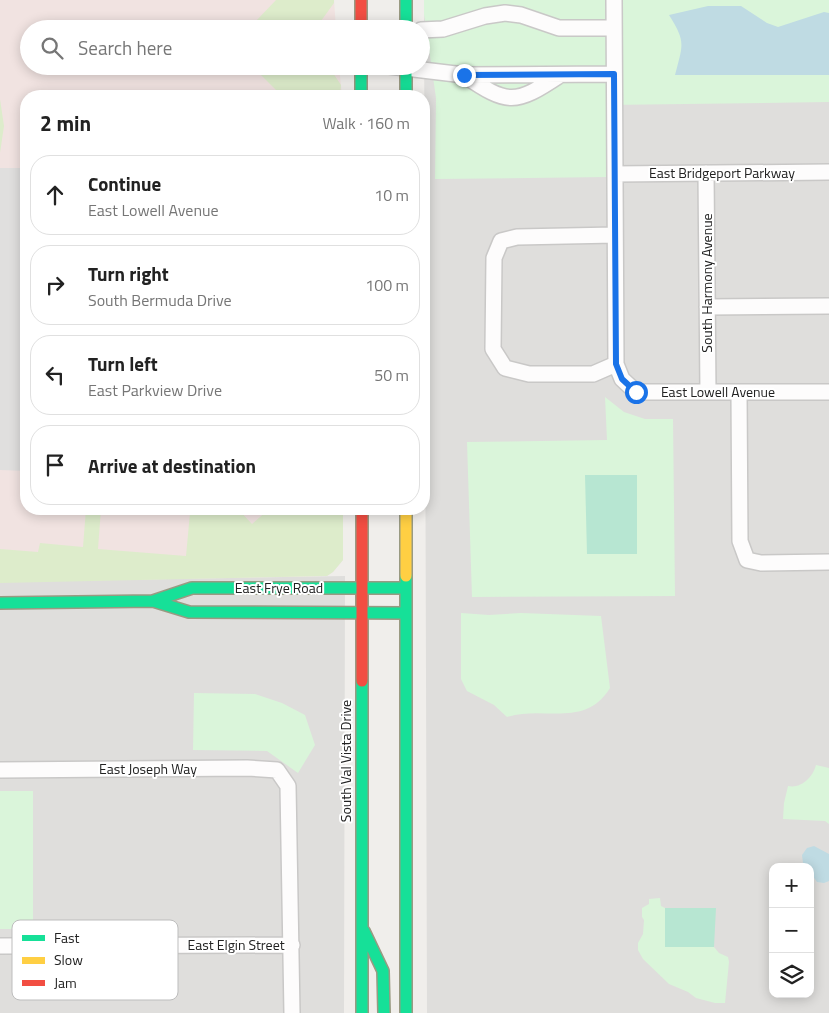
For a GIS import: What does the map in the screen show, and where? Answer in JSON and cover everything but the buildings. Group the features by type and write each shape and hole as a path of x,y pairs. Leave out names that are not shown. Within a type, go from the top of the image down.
{"main road":[{"path":"361,0 361,20"},
{"path":"406,0 406,20"},
{"path":"361,75 361,90"},
{"path":"406,75 406,90"},
{"name":"South Val Vista Drive","path":"362,515 362,1013"},
{"path":"406,515 406,1013"},
{"name":"East Frye Road","path":"153,602 192,588 406,588"},
{"name":"East Frye Road","path":"0,603 153,602 189,612 406,613"},
{"path":"361,924 383,971 384,1013"}],"street":[{"path":"614,0 616,364 594,374 529,374 505,368 493,349 494,258 501,241 517,237 615,235"},
{"path":"430,30 443,29 485,16 505,13 521,15 559,28 614,28"},
{"path":"430,70 464,75 614,74"},
{"path":"464,75 489,92 505,98 523,97 560,75"},
{"name":"East Bridgeport Parkway","path":"615,174 829,172"},
{"name":"South Harmony Avenue","path":"706,173 708,392"},
{"path":"707,307 829,306"},
{"name":"East Lowell Avenue","path":"616,364 622,379 636,392 829,392"},
{"path":"738,392 740,541 747,560 761,563 829,562"},
{"name":"East Joseph Way","path":"0,770 247,768 277,770 288,786 292,945"},
{"name":"East Elgin Street","path":"178,945 292,945"},
{"path":"292,945 292,1013"}],"shaded area":[{"path":"0,0 334,0 335,20 20,20 20,75 340,75 341,90 20,90 20,515 343,515 343,560 327,576 0,582"},
{"path":"424,0 829,0 829,1013 427,1013 426,515 430,515 430,90 424,90 424,75 430,75 430,20 424,20"},
{"path":"0,168 20,168 20,471 0,470"},
{"path":"345,576 344,1013 0,1013 0,582"}],"green space":[{"path":"276,0 334,0 334,3 322,20 257,20"},
{"path":"424,0 829,0 829,102 607,105 607,177 435,179 436,98 430,56 430,20 425,20"},
{"path":"261,75 334,75 341,85 341,90 276,90"},
{"path":"0,99 4,126 0,153"},
{"path":"605,397 624,412 645,419 673,419 675,596 472,597 467,442 607,440"},
{"path":"585,475 637,475 637,554 587,554"},
{"path":"86,515 101,515 98,549 186,556 190,515 244,515 252,524 262,515 343,515 343,560 327,576 0,583 0,549 38,552 40,543 83,547"},
{"path":"461,613 601,616 610,688 600,701 576,712 521,714 507,717 494,705 467,691 461,679"},
{"path":"194,693 255,694 282,703 305,715 315,745 298,773 267,751 193,750"},
{"path":"816,765 829,768 829,824 825,821 783,819 788,786 797,786 806,781"},
{"path":"0,791 33,791 33,920 12,920 12,929 0,929"},
{"path":"660,898 661,906 665,908 665,947 714,947 719,953 728,957 725,1003 715,1003 696,998 688,992 669,984 643,959 638,950 638,943 643,934 644,920 642,908 649,904 649,899"},
{"path":"665,908 716,908 714,947 665,947"}],"water":[{"path":"708,6 741,6 767,23 778,27 824,12 829,13 829,75 675,75 681,44 678,31 669,15"},
{"path":"814,846 829,854 829,881 824,883 817,882 814,878 814,863 803,863 802,855 807,848"}],"traffic: fast":[{"path":"406,0 406,20"},
{"path":"361,75 361,90"},
{"path":"406,75 406,90"},
{"path":"406,576 406,1013"},
{"path":"153,601 192,588 406,588"},
{"path":"0,603 153,601 189,612 406,613"},
{"path":"362,681 362,1013"},
{"path":"364,931 383,971 384,1013"}],"traffic: slow":[{"path":"406,515 406,576"}],"traffic: jam":[{"path":"361,0 361,20"},
{"path":"362,515 362,681"}],"route":[{"path":"464,75 614,74 616,364 622,379 636,392"}]}
